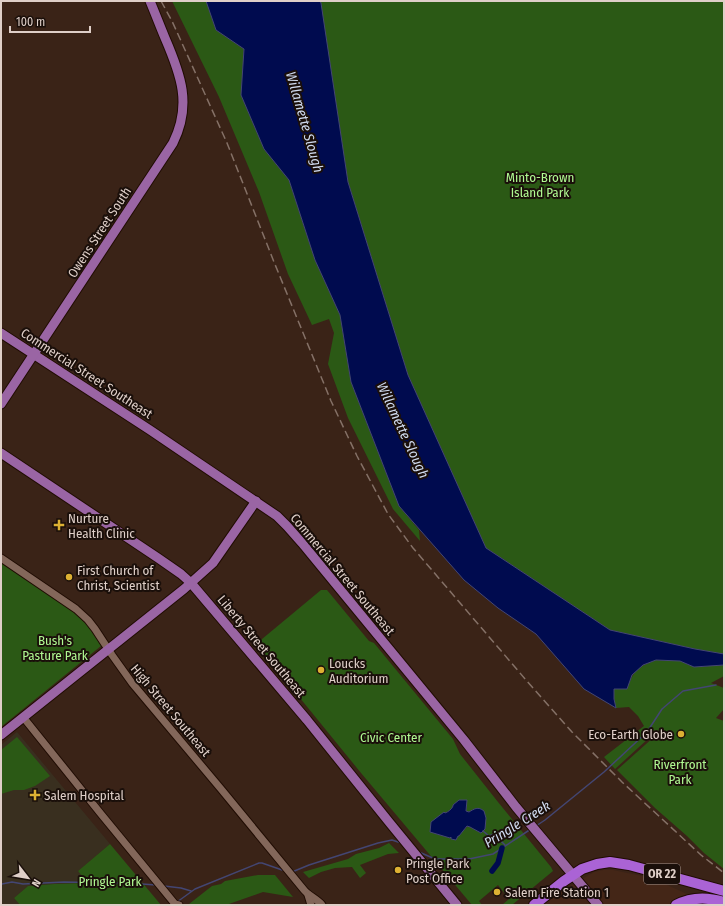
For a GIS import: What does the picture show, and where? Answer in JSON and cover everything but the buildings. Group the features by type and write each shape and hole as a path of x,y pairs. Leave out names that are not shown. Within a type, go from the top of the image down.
{"highway":[{"name":"OR 22","path":"534,905 582,868 610,862 629,865 724,891"},
{"name":"OR 22","path":"676,905 684,901 697,898 724,902"}],"main road":[{"name":"Owens Street South","path":"1,404 178,134 183,103 181,82 174,60 150,1"},
{"name":"Commercial Street Southeast","path":"1,333 277,516 293,532 460,735 516,807 598,905"},
{"name":"Liberty Street Southeast","path":"1,453 182,574 307,720 457,905"},
{"path":"1,735 191,583 213,563 256,501"},
{"path":"564,864 582,868"}],"street":[{"name":"High Street Southeast","path":"1,558 76,609 92,625 132,682 301,887 308,895 316,899 322,905"},
{"path":"23,717 176,905"},
{"name":"High Street Southeast","path":"308,895 311,905"}],"shaded area":[{"name":"Salem Hospital","path":"17,732 110,844 78,871 86,883 28,886 14,898 20,905 1,905 1,745"},
{"path":"613,870 652,878 711,905 543,905 555,895 594,872"}],"green space":[{"path":"172,1 206,1 216,30 244,49 241,95 264,149 289,180 315,260 340,315 351,382 399,506 419,530 420,541 393,509 348,418 328,364 334,333 329,319 312,325 288,274 259,192 219,97"},
{"name":"Minto-Brown Island Park","path":"320,1 724,1 724,654 610,630 486,548 408,375 348,182"},
{"name":"Bush's Pasture Park","path":"1,561 74,612 89,627 101,646 1,727"},
{"name":"Civic Center","path":"321,590 327,590 369,641 374,643 453,739 460,754 553,871 512,905 502,905 509,899 498,885 479,901 482,905 472,905 361,773 256,644","holes":["467,801 466,811 469,812 474,809 480,809 485,821 481,833 468,826 458,836 450,838 430,832 430,830 445,813 454,806"]},
{"name":"Riverfront Park","path":"656,660 680,661 694,667 724,665 724,676 711,683 724,688 724,709 716,718 724,721 724,869 704,853 655,808 617,770 655,736 651,731 649,734 650,737 615,769 604,757 644,726 638,716 629,707 616,708 614,689 627,689 634,673 640,667"},
{"path":"17,737 50,776 35,786 24,790 14,790 1,794 1,750"},
{"path":"389,843 399,853 388,854 360,865 366,873 360,878 352,867 335,868 321,872 309,878 303,872 348,859 356,854 379,848"},
{"name":"Pringle Park","path":"110,844 161,905 20,905 14,898 28,886 85,883 85,880 78,871"},
{"path":"258,875 275,875 293,897 263,892 226,905 189,904 212,886 221,884 225,881"}],"water":[{"name":"Willamette Slough","path":"206,1 320,1 348,182 408,375 486,548 610,630 724,654 724,665 694,667 680,661 656,660 643,665 632,675 627,689 614,689 616,708 584,689 536,634 498,608 464,580 399,506 351,382 340,315 315,260 289,180 264,149 241,95 244,49 216,30"},
{"path":"459,800 467,800 466,811 469,812 478,808 484,811 486,818 485,829 481,833 467,826 456,840 451,839 451,837 450,838 430,832 431,822 444,812 445,813 450,810"}],"waterway":[{"name":"Pringle Creek","path":"536,826 604,772 647,732 662,709 683,691 716,685"},
{"name":"Pringle Creek","path":"419,852 435,859 469,859 493,854 531,829"},
{"path":"483,831 489,836 494,834 505,845"},
{"name":"Pringle Creek","path":"292,872 309,865 378,843 392,840 401,843"},
{"path":"492,871 498,863 502,848"},
{"name":"Pringle Creek","path":"177,902 195,889 259,863 285,871"},
{"name":"Pringle Creek","path":"2,884 12,882 23,884 64,882 156,885"},
{"name":"Pringle Creek","path":"164,886 191,891"}],"railway":[{"path":"161,1 172,21 227,143 331,401 357,456 388,514 413,548 572,732 622,782 701,855 724,873"}],"place":[{"name":"Nurture Health Clinic","path":"59,525"},
{"name":"First Church of Christ, Scientist","path":"69,577"},
{"name":"Loucks Auditorium","path":"321,670"},
{"name":"Eco-Earth Globe","path":"681,734"},
{"name":"Salem Hospital","path":"35,795"},
{"name":"Pringle Park Post Office","path":"398,870"},
{"name":"Salem Fire Station 1","path":"497,892"}]}
